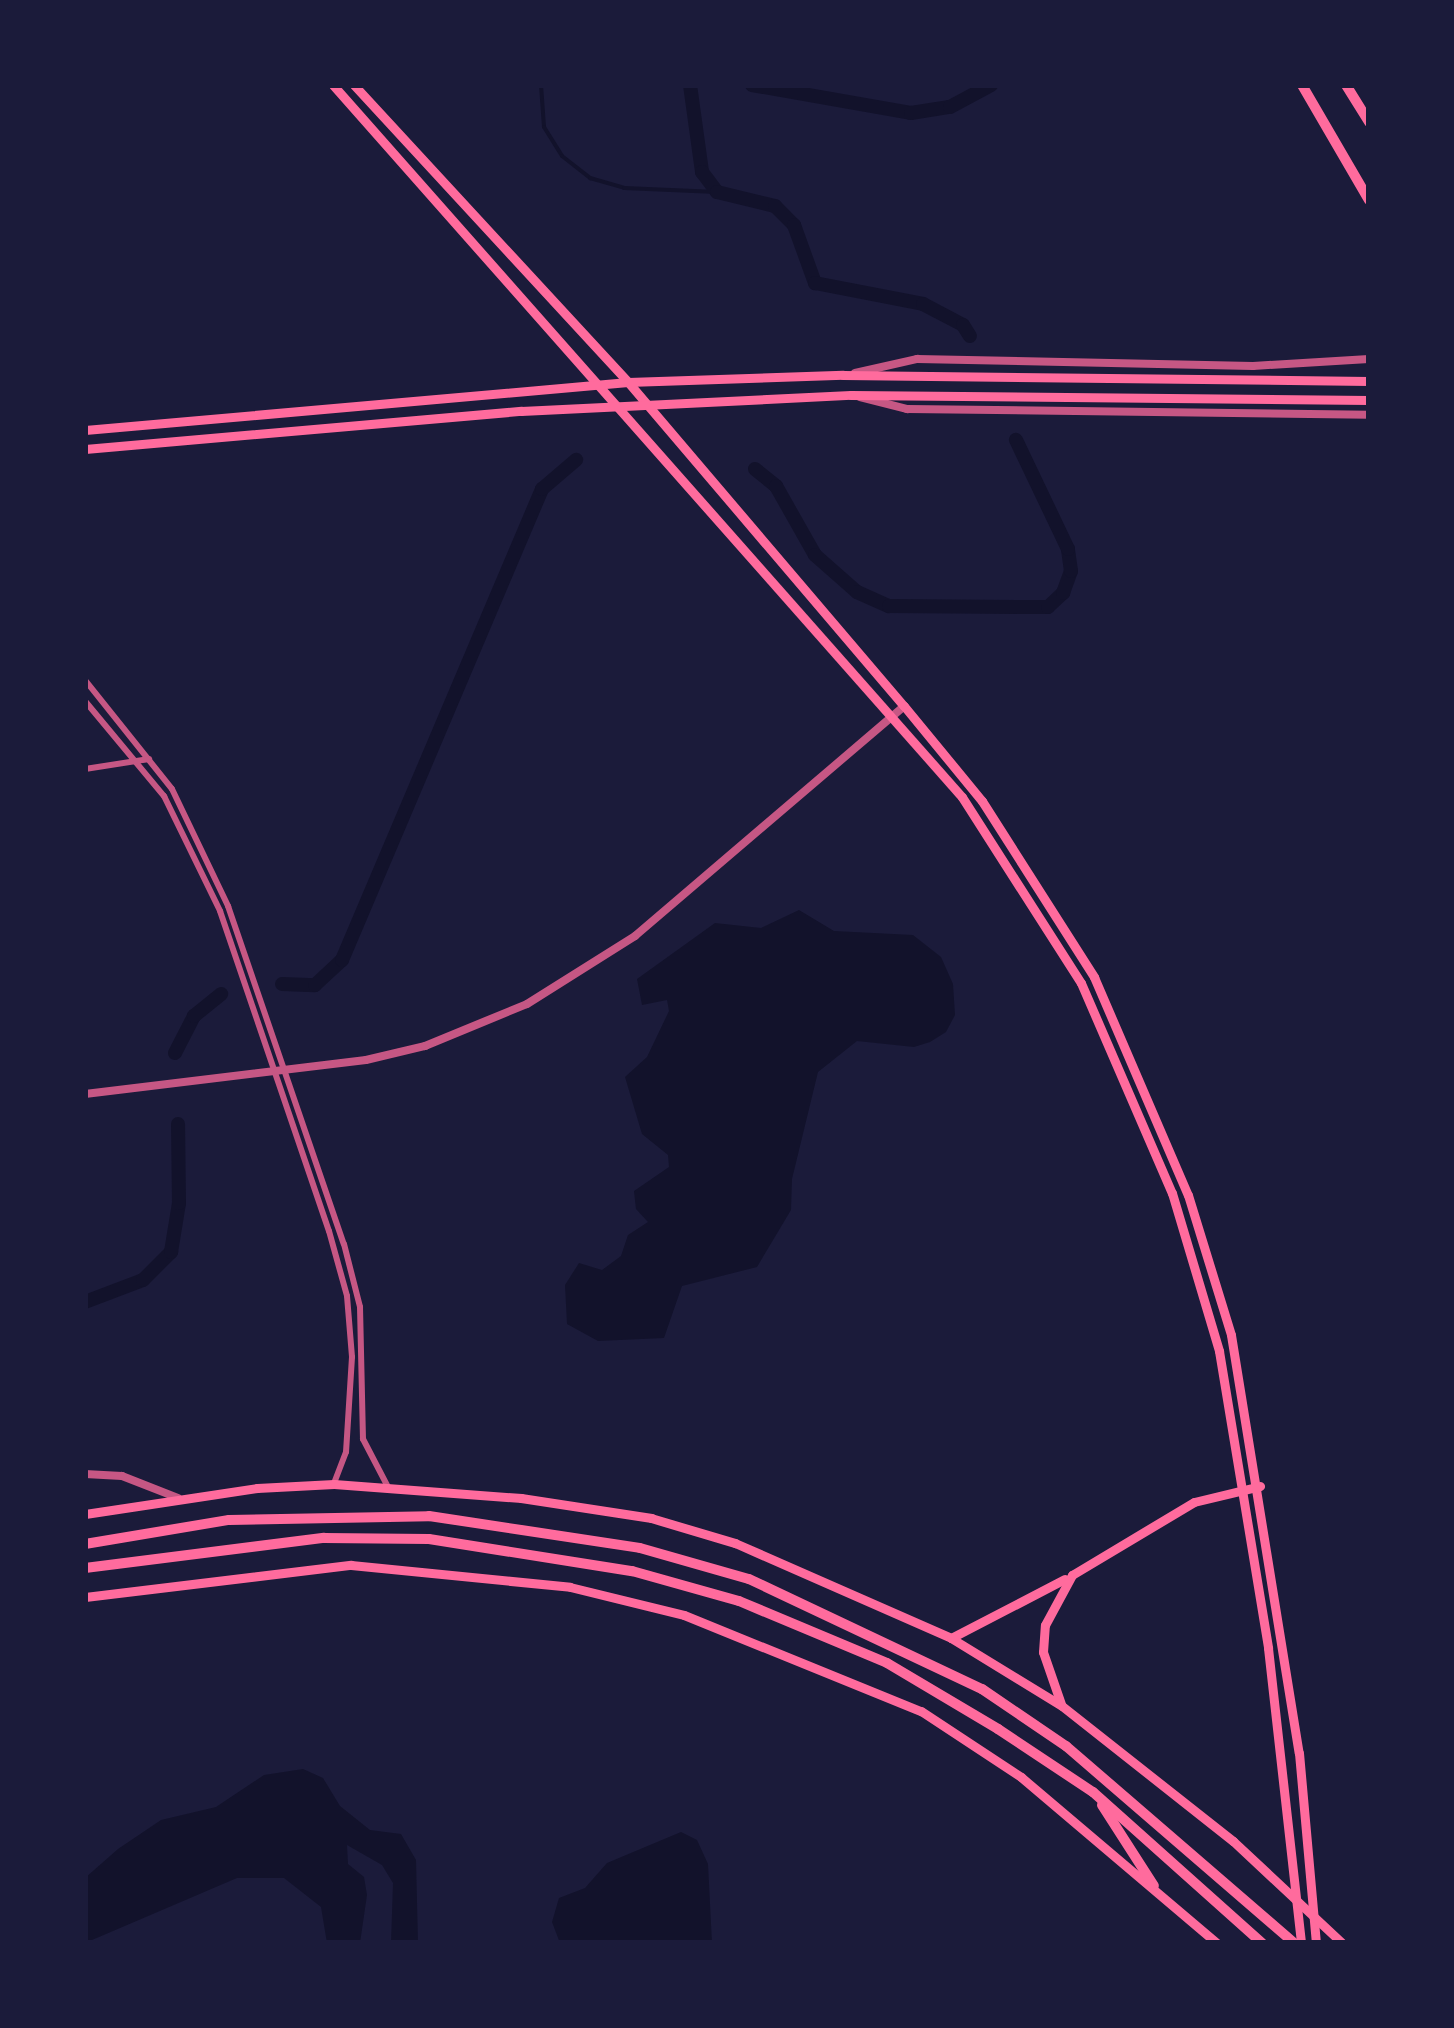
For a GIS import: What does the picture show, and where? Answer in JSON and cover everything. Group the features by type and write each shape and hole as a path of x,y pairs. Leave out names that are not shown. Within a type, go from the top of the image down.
{"highway":[{"path":"1302,85 1369,200"},
{"path":"1346,85 1369,122"},
{"path":"85,1544 230,1520 429,1516 640,1548 749,1579 890,1641 1010,1708 1081,1758 1298,1943"},
{"path":"85,1568 324,1538 429,1539 632,1571 740,1600 888,1662 1093,1792 1262,1943"},
{"path":"1093,1792 1154,1886"}],"main road":[{"path":"334,85 604,384 962,796 1081,983 1172,1194 1218,1352 1282,1755 1298,1943"},
{"path":"354,85 628,382 904,706 982,801 1094,977 1188,1195 1231,1335 1260,1486 1299,1754 1316,1943"},
{"path":"85,430 628,382 844,376 1256,383 1369,381"},
{"path":"85,449 620,405 851,395 1257,402 1369,400"},
{"path":"85,1514 178,1498 334,1484 388,1486 651,1518 816,1574 951,1638 1062,1706 1233,1841 1342,1943"},
{"path":"951,1638 1072,1575 1194,1502 1260,1486"},
{"path":"85,1597 351,1565 570,1587 684,1615 921,1711 1021,1777 1217,1943"},
{"path":"1062,1706 1043,1652 1045,1625 1051,1603 1072,1575"}],"street":[{"path":"844,376 916,359 1253,366 1369,360"},
{"path":"851,395 906,409 1369,416"},
{"path":"85,680 172,789 228,906 280,1073 347,1296 348,1425 334,1484"},
{"path":"85,702 164,796 220,911 360,1307 363,1439 388,1486"},
{"path":"85,1094 280,1073 425,1046 572,980 636,936 890,713 904,706"},
{"path":"85,769 150,759"},
{"path":"85,1474 122,1476 178,1498"}],"shaded area":[{"path":"799,910 834,931 913,935 941,957 953,984 955,1015 946,1032 930,1042 914,1047 857,1041 818,1072 792,1179 791,1210 757,1267 682,1286 664,1338 598,1341 567,1324 565,1285 579,1263 602,1270 621,1256 628,1235 648,1222 636,1209 634,1191 669,1167 668,1155 642,1134 625,1077 647,1057 669,1011 667,1000 642,1005 637,979 715,923 761,928"},
{"path":"303,1769 323,1778 340,1806 370,1830 401,1834 416,1860 418,1943 391,1943 393,1883 382,1865 347,1845 348,1864 364,1877 367,1895 360,1943 327,1943 321,1907 284,1878 237,1878 85,1943 85,1878 118,1849 161,1820 216,1807 264,1775"},
{"path":"681,1832 697,1840 708,1864 712,1943 560,1943 552,1922 559,1898 585,1888 607,1863"}],"waterway":[{"path":"541,85 544,127 562,156 590,178 624,188 717,192"},
{"path":"690,85 702,172 717,192 775,206 794,225 815,283 923,304 963,325 970,336"},
{"path":"752,85 911,113 950,107 991,85"},
{"path":"755,469 776,486 815,555 857,592 889,606 1048,607 1063,593 1071,571 1068,549 1016,440"},
{"path":"282,984 315,985 342,960 542,489 576,460"},
{"path":"175,1053 194,1016 221,994"},
{"path":"85,1302 143,1280 171,1252 179,1203 178,1124"}]}
